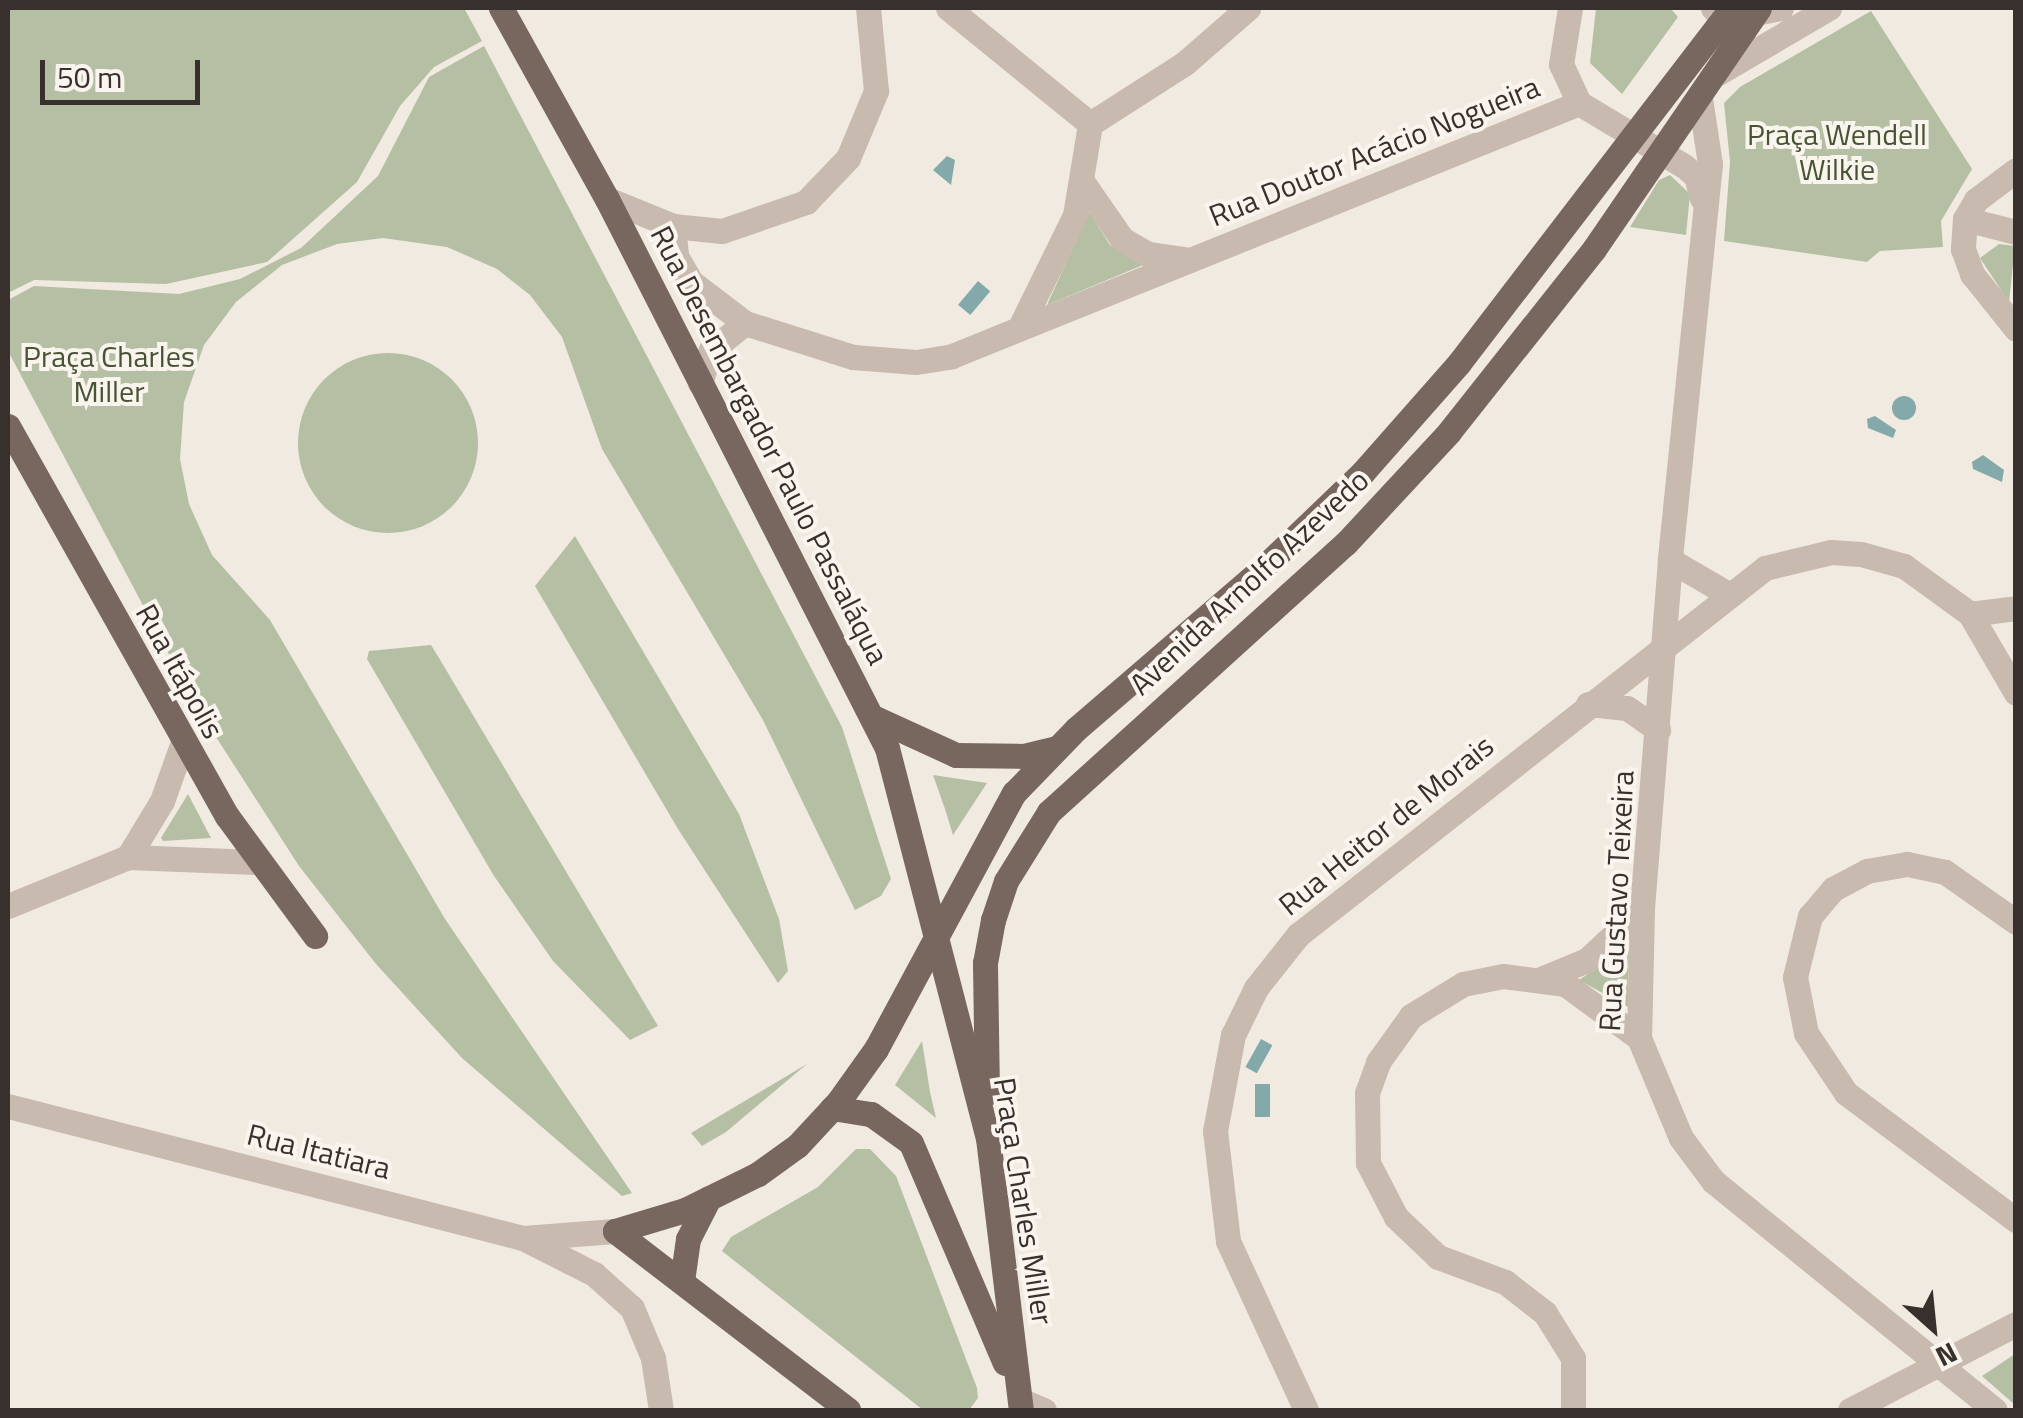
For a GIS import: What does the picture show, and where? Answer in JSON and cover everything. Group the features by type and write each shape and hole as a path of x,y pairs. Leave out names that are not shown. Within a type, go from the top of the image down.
{"main road":[{"name":"Rua Desembargador Paulo Passaláqua","path":"501,8 607,199 873,717 910,824 938,931"},
{"name":"Avenida Arnolfo Azevedo","path":"988,1138 986,963 1006,882 1040,825 1092,768 1346,544 1449,432 1718,73 1736,11"},
{"name":"Avenida Arnolfo Azevedo","path":"938,931 1014,793 1057,748 1363,472 1459,363 1633,133 1736,11"},
{"name":"Rua Itápolis","path":"8,426 183,742 260,862 315,936"},
{"path":"873,717 956,755 1024,756 1057,748"},
{"path":"616,1230 709,1198 771,1165 832,1108 876,1049 938,931"},
{"name":"Praça Charles Miller","path":"938,931 988,1138 1018,1407"},
{"path":"832,1108 871,1114 898,1128 923,1162 1018,1407"},
{"path":"682,1281 688,1239 709,1198"},
{"path":"616,1230 848,1410"}],"street":[{"path":"622,230 672,226 722,231 754,226 806,202 824,186 863,133 876,90 868,8"},
{"path":"948,8 1090,124"},
{"path":"1090,124 1185,62 1248,8"},
{"path":"1570,8 1562,64 1579,103 1633,133 1696,176 1702,198"},
{"path":"1736,11 1781,8"},
{"path":"1718,73 1829,8"},
{"name":"Rua Gustavo Teixeira","path":"1700,98 1711,140 1702,198 1642,909 1639,1038 1681,1138 1713,1181 1995,1410"},
{"name":"Rua Doutor Acácio Nogueira","path":"745,323 853,357 895,362 952,356 1579,103"},
{"path":"1020,328 1061,248 1084,184 1090,124"},
{"path":"2016,170 1987,188 1964,219 1963,248 1972,274 2016,328"},
{"name":"Rua Doutor Acácio Nogueira","path":"1084,184 1122,239 1148,254 1194,260"},
{"path":"607,199 672,226"},
{"path":"1964,219 2016,232"},
{"path":"672,226 676,256 692,282 745,323 711,350 700,383"},
{"name":"Rua Heitor de Morais","path":"1306,1410 1228,1242 1215,1131 1232,1036 1256,988 1318,916 1728,594 1778,563 1831,552 1904,566 1970,614"},
{"path":"1670,560 1728,594"},
{"path":"2016,608 1970,614 2016,693"},
{"path":"1588,704 1627,708 1658,730"},
{"path":"144,849 183,742"},
{"path":"8,906 144,849 260,862"},
{"path":"2016,922 1945,872 1907,864 1868,871 1833,889 1810,916 1795,977 1806,1033 1846,1093 2016,1220"},
{"path":"1543,978 1596,954 1642,909"},
{"path":"1574,1410 1573,1358 1563,1334 1528,1296 1438,1257 1401,1225 1368,1163 1364,1128 1378,1062 1427,1002 1463,984 1504,976 1543,978 1565,984 1639,1038"},
{"name":"Rua Itatiara","path":"8,1106 523,1238 616,1230"},
{"path":"523,1238 590,1271 632,1308 653,1358 661,1410"},
{"path":"1850,1410 1934,1362 2016,1324"},
{"path":"1018,1407 1044,1410"}],"green space":[{"path":"8,8 464,8 482,41 434,67 400,106 357,182 267,262 166,284 34,280 8,293"},
{"path":"1596,8 1670,8 1678,17 1622,94 1590,63"},
{"name":"Praça Wendell Wilkie","path":"1871,11 1972,169 1941,221 1943,247 1880,251 1867,262 1724,241 1730,162 1724,103 1740,87"},
{"name":"Praça Charles Miller","path":"484,46 842,727 891,879 881,896 855,910 763,720 602,449 562,337 530,295 497,269 447,247 383,238 337,244 282,265 236,302 204,345 184,402 180,459 189,504 212,555 270,620 445,919 632,1193 622,1196 462,1058 376,964 299,866 198,709 8,351 8,300 34,286 179,294 240,279 301,248 378,176 429,77"},
{"path":"1670,175 1690,194 1686,235 1630,227 1659,180"},
{"path":"1089,212 1110,245 1143,265 1047,305"},
{"path":"1999,244 2015,246 2009,302 1980,258"},
{"path":"388,353 423,360 452,379 471,408 478,443 471,478 452,507 423,526 388,533 353,526 324,507 305,478 298,443 305,408 324,379 353,360"},
{"path":"575,536 739,814 779,919 788,971 778,983 678,829 535,586"},
{"path":"431,645 658,1026 630,1040 553,961 494,876 367,659 369,651"},
{"path":"933,775 987,783 953,835 945,809"},
{"path":"188,794 211,838 163,841 161,838"},
{"path":"1622,951 1629,951 1628,1007 1579,980"},
{"path":"922,1041 930,1092 936,1118 895,1085"},
{"path":"807,1064 726,1132 702,1146 691,1133"},
{"path":"856,1149 870,1149 896,1176 977,1388 978,1398 969,1410 923,1410 722,1251 731,1237 818,1187"},
{"path":"2015,1354 2015,1405 1982,1376"}],"water":[{"path":"947,156 955,160 951,185 933,170"},
{"path":"978,281 990,291 970,315 958,305"},
{"path":"1904,396 1916,408 1904,420 1892,408"},
{"path":"1875,416 1896,430 1893,438 1868,428 1867,419"},
{"path":"1983,455 2004,470 2002,482 1973,469 1972,462"},
{"path":"1261,1039 1272,1045 1257,1073 1245,1067"},
{"path":"1255,1084 1270,1084 1270,1117 1255,1117"}]}
